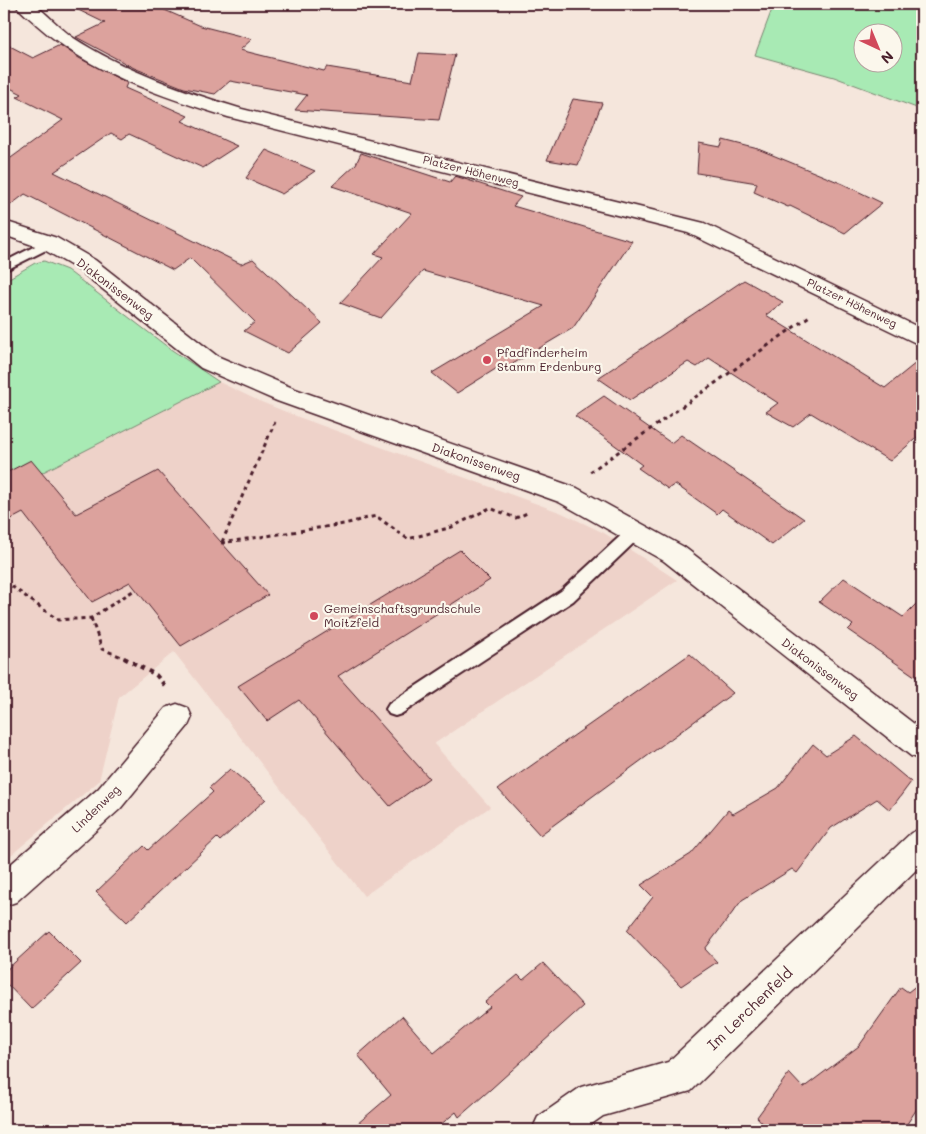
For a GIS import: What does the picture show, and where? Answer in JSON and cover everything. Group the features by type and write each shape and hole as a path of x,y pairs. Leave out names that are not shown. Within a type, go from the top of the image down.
{"street":[{"name":"Platzer Höhenweg","path":"24,4 65,40 122,72 177,95 235,113 696,228 922,338"},
{"name":"Diakonissenweg","path":"4,228 49,243 87,265 210,362 286,395 568,495 674,554 769,630 922,747"},
{"name":"Lindenweg","path":"4,891 110,799 177,716"},
{"name":"Im Lerchenfeld","path":"551,1130 594,1100 678,1078 922,842"}],"lane":[{"path":"4,267 49,243"},
{"path":"394,709 567,596 635,532"}],"path":[{"path":"568,495 582,478 838,296"},
{"path":"286,395 222,543 344,524 376,516 408,539 452,527 472,518"},
{"path":"4,584 10,585 58,620 91,618 136,589"},
{"path":"91,618 102,649 138,664 164,682"}],"shaded area":[{"name":"Gemeinschaftsgrundschule Moitzfeld","path":"219,382 301,418 562,513 604,533 677,580 434,744 490,807 364,896 174,652 119,697 99,781 4,861 4,485 8,490"}],"green space":[{"path":"774,4 922,4 922,110 834,77 755,55"},
{"path":"44,261 67,270 169,348 219,382 8,490 4,485 4,281 35,263"}],"building":[{"path":"66,4 151,4 201,26 252,39 240,50 324,71 327,67 412,81 419,53 455,55 439,120 295,110 307,95 230,81 215,94 184,88 134,68 76,37 105,23"},
{"path":"4,43 33,58 60,45 79,58 127,83 125,88 188,116 182,121 237,146 203,168 129,134 122,139 111,133 54,172 241,264 253,259 322,323 288,353 244,331 255,322 190,258 173,270 25,194 4,210 4,163 63,120 17,97 22,94 4,85"},
{"path":"573,99 602,103 578,165 547,160"},
{"path":"723,140 758,149 843,184 882,203 845,233 790,206 788,207 754,192 757,183 697,173 699,143 721,147"},
{"path":"266,150 315,171 282,194 246,178"},
{"path":"361,153 450,182 455,176 521,197 513,206 632,241 573,328 506,368 502,365 457,393 432,373 544,306 423,271 381,318 340,303 383,257 374,254 412,213 332,186 356,164"},
{"path":"744,280 783,302 766,315 885,388 922,358 922,433 890,461 811,413 793,427 766,412 778,403 709,358 697,367 688,362 630,400 598,378"},
{"path":"604,396 671,443 681,435 804,519 772,545 722,509 717,514 675,484 668,489 638,468 642,465 575,416"},
{"path":"31,460 76,514 158,471 268,595 181,646 130,582 92,602 23,513 4,523 4,474"},
{"path":"460,550 490,580 338,676 429,778 390,806 299,700 267,721 238,686"},
{"path":"844,578 903,617 922,598 922,681 848,630 853,625 819,602"},
{"path":"690,654 733,693 540,835 498,789"},
{"path":"856,736 911,782 890,810 877,799 831,828 797,873 792,869 742,900 705,949 717,962 681,986 627,930 653,897 641,885 691,854 728,810 733,814 778,788 813,744 826,755"},
{"path":"230,769 266,799 220,841 217,838 127,922 96,892 144,846 148,850 213,792 209,788"},
{"path":"49,931 81,963 31,1009 4,981 4,972"},
{"path":"543,963 583,1006 459,1117 456,1112 434,1130 350,1130 391,1095 358,1055 402,1016 434,1053 490,1007 485,1002 518,975 523,980"},
{"path":"922,981 922,1101 903,1130 769,1130 757,1117 789,1073 803,1088 859,1046 901,987 908,992"}],"place":[{"name":"Pfadfinderheim Stamm Erdenburg","path":"487,360"},
{"name":"Gemeinschaftsgrundschule Moitzfeld","path":"314,616"}]}
